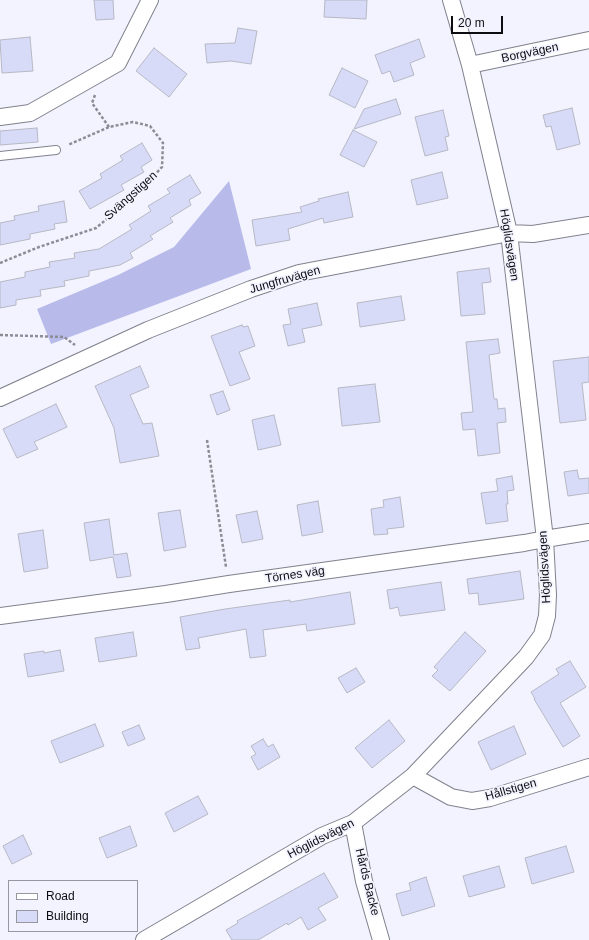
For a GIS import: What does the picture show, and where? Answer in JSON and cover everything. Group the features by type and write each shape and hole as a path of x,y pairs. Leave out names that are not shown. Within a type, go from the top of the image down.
{"street":[{"path":"0,117 30,113 118,63 150,0"},
{"name":"Höglidsvägen","path":"144,940 322,836 353,824 413,776 526,657 542,634 547,616 548,595 545,539 509,233 470,65 451,0"},
{"name":"Borgvägen","path":"470,65 589,40"},
{"name":"Jungfruvägen","path":"0,398 148,330 244,292 298,274 509,233 533,234 589,225"},
{"name":"Törnes väg","path":"0,616 166,594 516,544 589,532"},
{"name":"Hållstigen","path":"413,776 451,797 472,800 490,798 589,767"},
{"name":"Hårds Backe","path":"353,824 364,881 381,940"}],"lane":[{"path":"0,156 56,150"}],"path":[{"path":"92,103 109,127"},
{"name":"Svängstigen","path":"0,262 96,228 138,193 162,167 163,143 150,126 133,122 109,127 56,150"},
{"path":"0,335 64,337 90,357"},
{"path":"207,440 229,584"}],"shaded area":[{"path":"229,181 251,269 51,344 37,309 118,275 174,247"}],"building":[{"path":"94,0 113,0 114,19 96,20"},
{"path":"325,0 367,0 366,19 324,17"},
{"path":"238,28 257,31 251,64 231,61 207,63 205,44 235,43"},
{"path":"30,37 33,71 2,73 0,40"},
{"path":"419,39 425,57 410,63 414,75 394,82 390,71 382,74 375,55"},
{"path":"154,48 187,74 169,97 136,71"},
{"path":"342,68 368,81 355,108 329,95"},
{"path":"396,99 401,114 354,129 364,109"},
{"path":"572,108 580,144 557,150 551,126 546,127 543,115"},
{"path":"443,110 449,136 445,137 448,150 425,156 415,117"},
{"path":"37,128 38,142 0,145 0,131"},
{"path":"353,130 377,142 364,167 340,155"},
{"path":"142,143 152,160 141,167 144,172 121,185 124,190 90,209 79,191 102,178 100,174 123,160 120,156"},
{"path":"442,172 448,198 417,205 411,180"},
{"path":"190,175 201,193 189,200 191,205 170,218 173,222 150,236 153,239 130,253 133,258 120,265 89,271 89,276 64,281 65,286 40,290 41,296 16,300 16,305 0,308 0,282 25,277 25,272 50,267 49,262 75,258 74,253 99,249 132,229 129,225 151,211 148,206 170,193 167,189"},
{"path":"348,192 353,217 324,223 323,218 288,229 290,240 256,246 252,220 302,212 300,207 319,201 318,199"},
{"path":"64,201 67,222 54,224 55,229 30,234 30,239 0,245 0,223 15,220 14,216 39,211 38,206"},
{"path":"489,268 491,282 482,283 485,314 461,316 457,272"},
{"path":"401,296 405,320 360,327 357,303"},
{"path":"317,303 322,325 302,329 305,342 288,346 283,325 291,324 288,309"},
{"path":"242,325 243,327 248,326 255,346 239,352 250,379 230,386 211,336"},
{"path":"498,339 500,353 489,355 494,399 497,399 498,409 505,408 506,422 497,423 500,453 478,456 475,429 463,430 461,413 473,412 466,342"},
{"path":"589,357 589,382 582,383 586,420 560,423 553,361"},
{"path":"140,366 149,387 130,395 143,424 152,423 159,456 120,463 114,428 95,386"},
{"path":"375,384 380,422 342,426 338,388"},
{"path":"223,391 230,410 217,415 210,395"},
{"path":"56,404 67,427 34,442 38,449 17,458 3,429"},
{"path":"274,415 281,445 258,450 252,420"},
{"path":"577,470 579,479 589,478 589,493 568,496 564,472"},
{"path":"512,476 514,490 507,491 508,504 506,504 508,521 486,524 481,493 498,491 496,479"},
{"path":"400,497 404,527 387,529 388,534 374,535 371,509 384,507 383,500"},
{"path":"318,501 323,532 302,536 297,505"},
{"path":"180,510 186,547 164,551 158,513"},
{"path":"257,511 263,539 242,543 236,515"},
{"path":"109,519 114,555 127,553 131,576 117,578 113,557 90,561 84,523"},
{"path":"43,530 48,568 24,572 18,534"},
{"path":"520,571 524,599 479,605 478,593 469,594 467,579"},
{"path":"441,582 445,610 400,616 398,607 390,609 387,590"},
{"path":"350,592 355,624 307,631 306,624 263,630 266,656 250,658 246,629 198,638 200,648 186,650 180,617 225,609 290,600 290,602"},
{"path":"133,632 137,656 99,662 95,638"},
{"path":"465,632 486,651 450,691 432,676 438,670 434,667"},
{"path":"60,650 64,671 28,677 24,654 44,651 44,653"},
{"path":"570,661 586,687 560,703 580,736 563,747 531,692 559,674 556,669"},
{"path":"356,668 365,682 347,693 338,678"},
{"path":"389,720 405,741 372,768 355,748"},
{"path":"95,724 104,746 60,763 51,741"},
{"path":"139,725 145,739 128,746 122,732"},
{"path":"514,726 526,754 491,770 478,742"},
{"path":"263,739 268,747 273,744 280,757 258,770 251,757 256,754 251,746"},
{"path":"198,796 208,814 174,832 165,813"},
{"path":"130,826 137,846 107,858 99,838"},
{"path":"23,835 32,854 12,864 3,846"},
{"path":"566,846 574,872 532,884 525,858"},
{"path":"499,866 505,887 469,897 463,876"},
{"path":"324,873 338,897 318,908 326,920 308,930 301,917 288,925 287,923 258,940 232,940 226,930 238,923 237,921"},
{"path":"426,877 435,906 402,916 396,894 411,890 409,883"}]}
